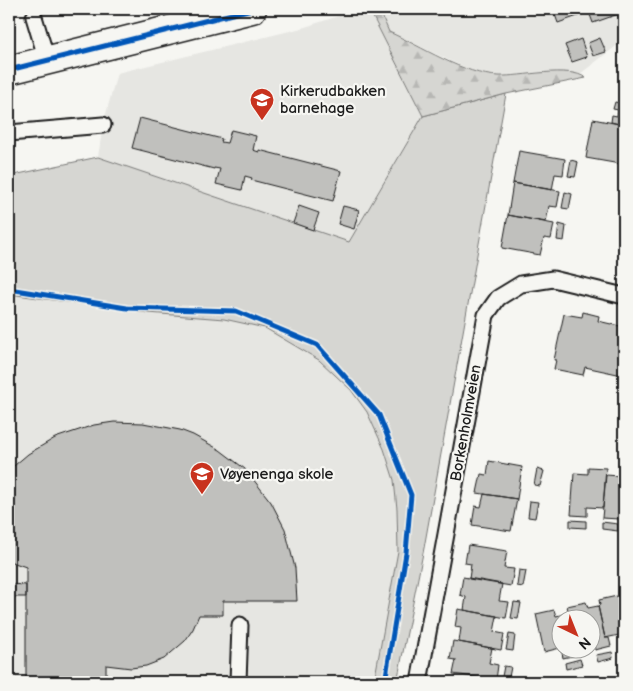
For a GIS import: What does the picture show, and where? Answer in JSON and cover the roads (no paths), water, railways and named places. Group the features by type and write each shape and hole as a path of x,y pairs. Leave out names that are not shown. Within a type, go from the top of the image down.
{"street":[{"path":"9,70 252,9"}],"lane":[{"path":"34,17 47,60"},
{"path":"9,133 102,125"},
{"name":"Borkenholmveien","path":"420,682 486,315 498,298 521,284 553,279 624,296"},
{"path":"238,682 240,625"}],"place":[{"name":"Kirkerudbakken barnehage","path":"262,121"},
{"name":"Vøyenenga skole","path":"202,495"}]}
